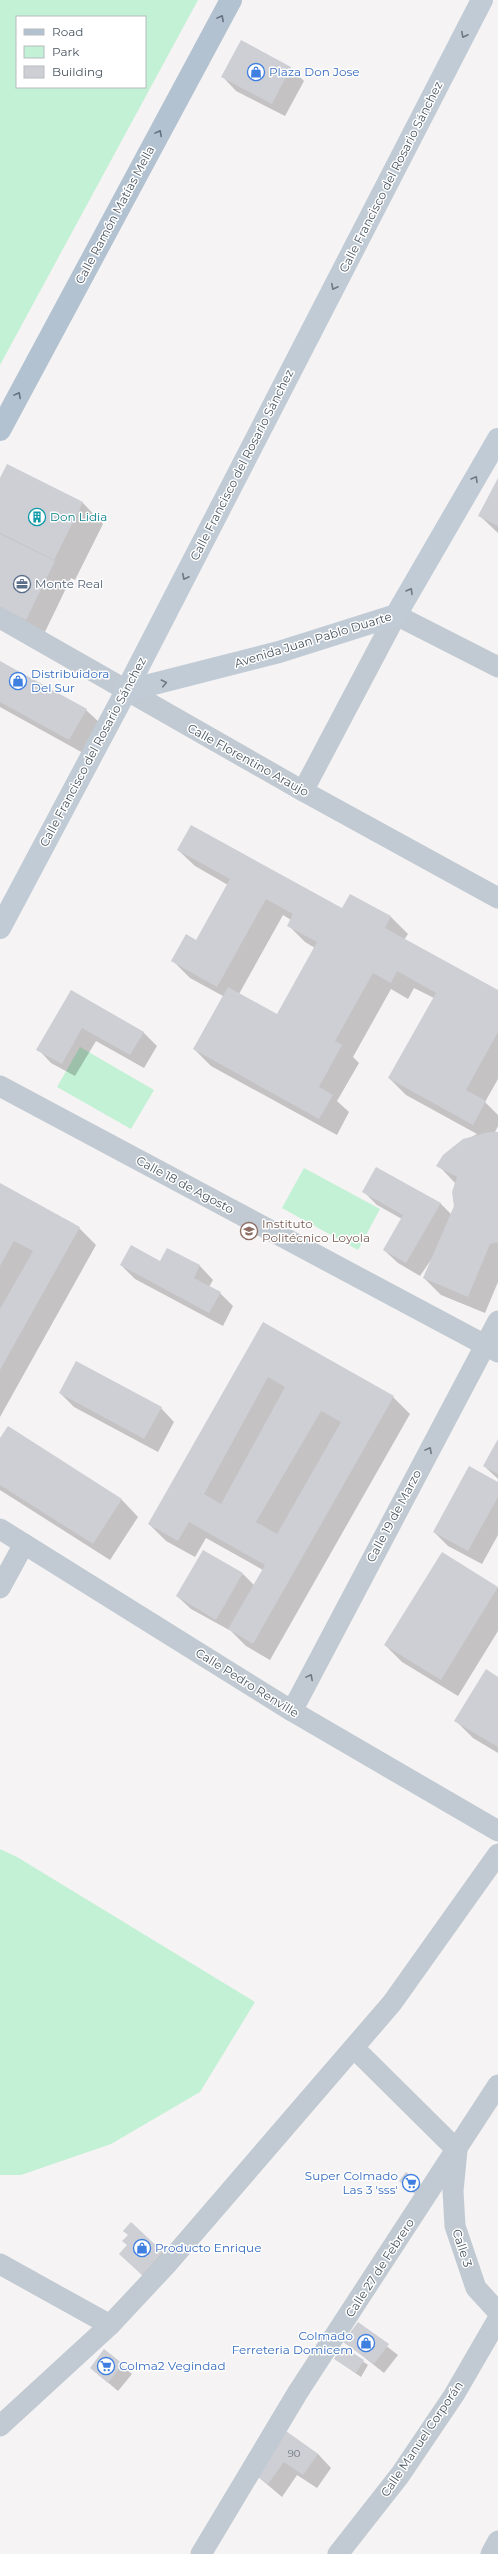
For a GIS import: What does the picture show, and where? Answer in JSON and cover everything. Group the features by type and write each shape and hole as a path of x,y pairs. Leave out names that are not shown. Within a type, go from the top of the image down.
{"main road":[{"name":"Calle Ramón Matías Mella","path":"0,430 231,0"}],"street":[{"name":"Calle Francisco del Rosario Sánchez","path":"0,928 126,692 482,0"},
{"name":"Avenida Juan Pablo Duarte","path":"126,692 279,652 396,615 498,439"},
{"path":"303,791 396,615 498,667"},
{"name":"Calle Florentino Araujo","path":"0,618 126,692 498,898"},
{"name":"Calle 18 de Agosto","path":"0,1086 491,1349"},
{"name":"Calle 19 de Marzo","path":"292,1711 491,1349 498,1321"},
{"name":"Calle Pedro Renville","path":"0,1529 292,1711 498,1831"},
{"path":"0,1588 24,1544"},
{"path":"0,2426 110,2325 168,2263 354,2048 397,1996 498,1854"},
{"path":"354,2048 457,2150"},
{"name":"Calle 27 de Febrero","path":"201,2554 298,2392 498,2085"},
{"name":"Calle 3","path":"457,2150 453,2191 455,2226 476,2288 498,2312"},
{"path":"0,2264 110,2325"},
{"name":"Calle Manuel Corporán","path":"338,2554 400,2475 454,2395 498,2319"},
{"path":"491,2554 498,2541"}],"green space":[{"path":"0,0 198,0 0,365"},
{"path":"80,1047 154,1090 131,1129 57,1087"},
{"path":"304,1168 380,1209 358,1250 282,1208"},
{"path":"0,1849 17,1857 255,2002 200,2092 111,2144 21,2175 0,2175"}],"building":[{"name":"Plaza Don Jose","path":"241,40 291,67 272,104 221,77"},
{"name":"Don Lidia","path":"7,464 83,502 54,560 0,533 0,478"},
{"path":"498,478 498,526 478,516"},
{"name":"Monte Real","path":"0,534 55,561 26,620 0,607"},
{"name":"Distribuidora Del Sur","path":"0,661 87,709 69,740 0,702"},
{"path":"191,825 342,908 350,894 391,916 385,928 498,990 498,1032 466,1090 486,1101 473,1125 388,1078 436,993 397,971 391,983 373,973 335,1041 342,1045 319,1087 333,1095 319,1119 193,1049 228,987 277,1014 317,942 287,926 293,914 266,899 217,987 171,961 186,934 196,940 230,879 177,850"},
{"path":"71,990 144,1032 130,1055 82,1028 62,1064 36,1050"},
{"path":"489,1132 498,1132 498,1242 490,1244 468,1297 423,1278 454,1206 452,1192 457,1177 436,1166 443,1155 463,1139"},
{"path":"376,1167 441,1203 406,1263 383,1250 403,1215 362,1192"},
{"path":"0,1183 80,1227 0,1370 0,1309 33,1251 14,1241 0,1266"},
{"path":"131,1245 160,1261 167,1248 200,1265 194,1278 221,1292 209,1313 120,1265"},
{"path":"263,1322 394,1396 253,1644 228,1629 265,1565 189,1522 178,1541 148,1524","holes":["268,1377 285,1387 221,1504 204,1494","321,1411 341,1422 277,1534 256,1522"]},
{"path":"76,1361 162,1407 144,1439 59,1393"},
{"path":"8,1426 122,1499 93,1544 0,1485 0,1438"},
{"path":"498,1439 498,1474 483,1466"},
{"path":"469,1466 498,1482 498,1497 468,1551 433,1532"},
{"path":"203,1550 243,1573 216,1620 176,1596"},
{"path":"442,1552 498,1587 441,1680 384,1645"},
{"path":"486,1669 498,1677 498,1747 454,1721"},
{"name":"Super Colmado Las 3 'sss'","path":"406,2172 422,2185 415,2194 399,2181"},
{"name":"Producto Enrique","path":"131,2222 163,2252 142,2275 119,2254 127,2245 122,2241 128,2235 123,2231"},
{"name":"Colmado Ferreteria Domicem","path":"358,2322 389,2344 374,2364 343,2342"},
{"path":"342,2346 364,2360 356,2373 334,2359"},
{"name":"Colma2 Vegindad","path":"104,2349 123,2364 108,2383 90,2368"},
{"path":"286,2431 318,2454 303,2475 284,2462 268,2484 255,2475"}],"place":[{"name":"Plaza Don Jose","path":"256,72"},
{"name":"Don Lidia","path":"37,517"},
{"name":"Monte Real","path":"22,584"},
{"name":"Distribuidora Del Sur","path":"18,681"},
{"name":"Instituto Politécnico Loyola","path":"249,1231"},
{"name":"Super Colmado Las 3 'sss'","path":"411,2183"},
{"name":"Producto Enrique","path":"142,2248"},
{"name":"Colmado Ferreteria Domicem","path":"366,2343"},
{"name":"Colma2 Vegindad","path":"106,2366"}]}
